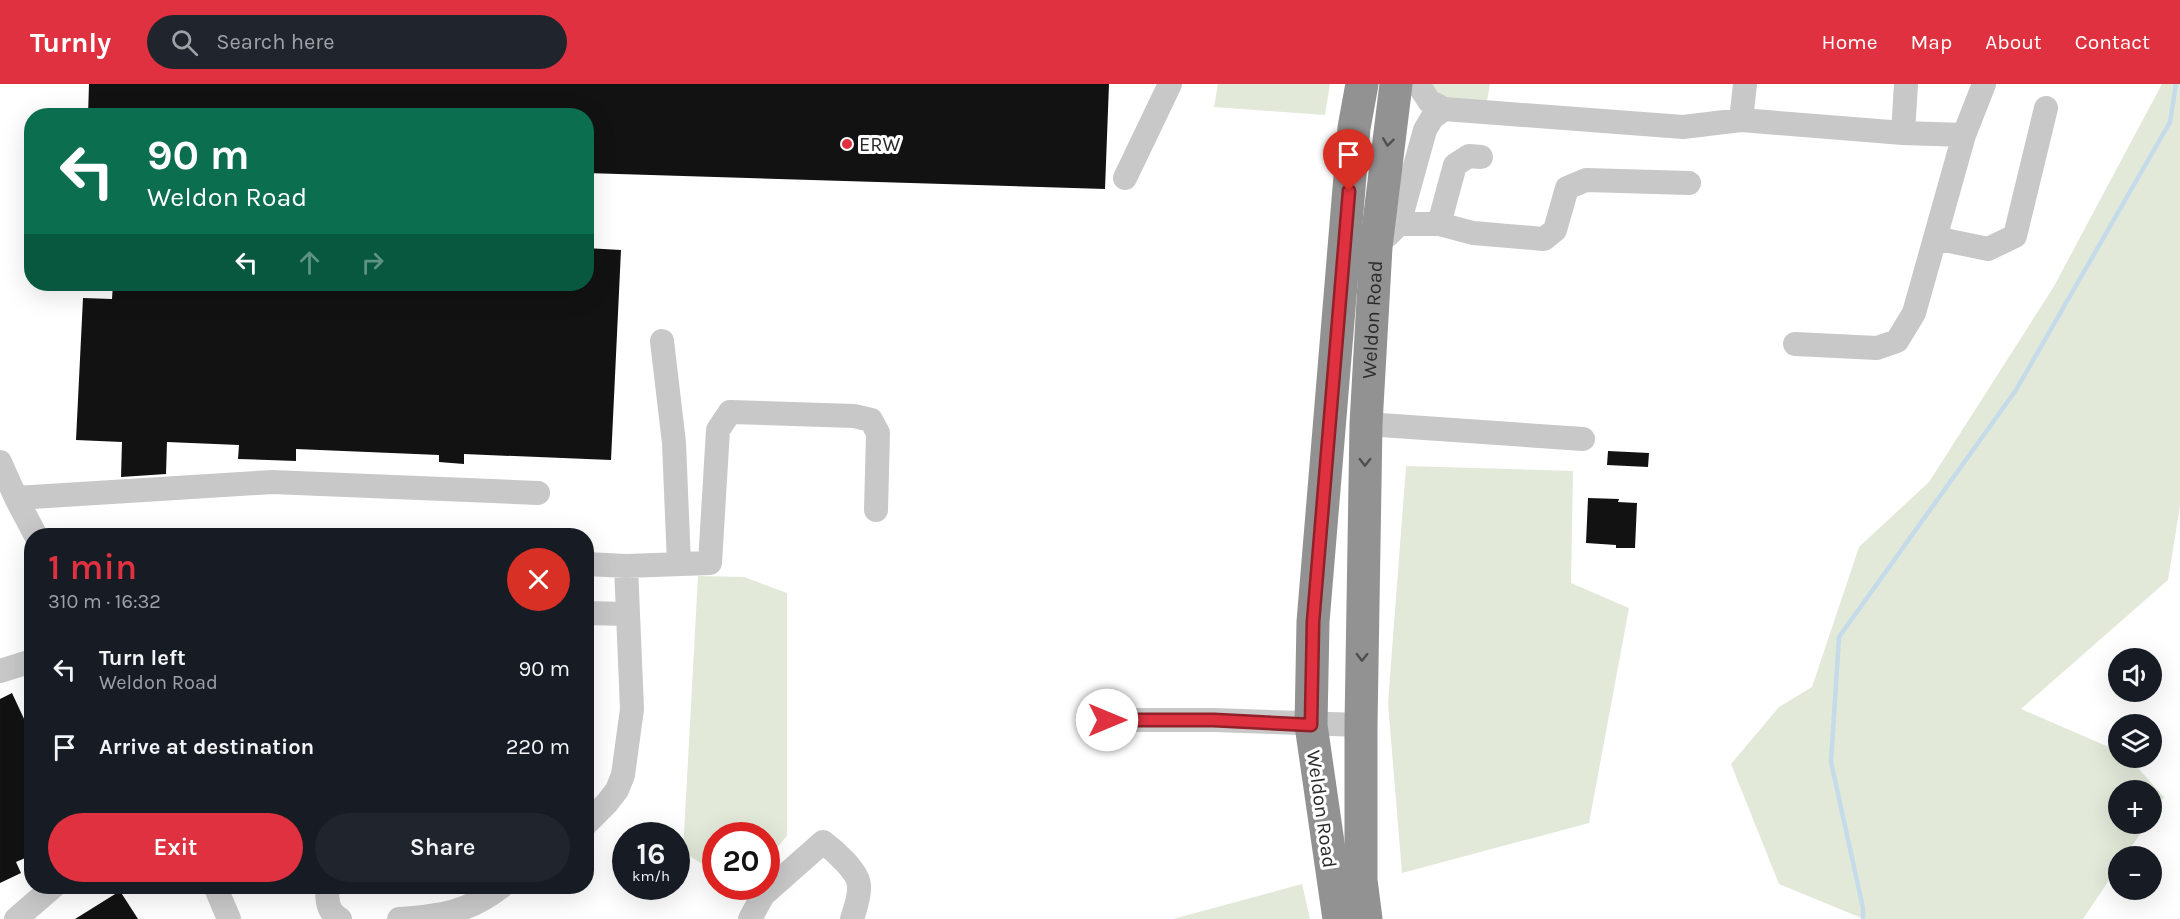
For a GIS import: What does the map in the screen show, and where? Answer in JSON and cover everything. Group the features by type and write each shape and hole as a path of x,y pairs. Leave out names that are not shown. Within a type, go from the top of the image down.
{"highway":[{"name":"Weldon Road","path":"1353,905 1311,725 1313,622 1354,128 1362,84"},
{"name":"Weldon Road","path":"1353,905 1360,725 1366,424 1376,247 1396,84"}],"street":[{"path":"1125,178 1170,84"},
{"path":"1418,84 1429,101 1444,109 1683,127 1741,120 1903,133 1964,135"},
{"path":"1741,120 1745,84"},
{"path":"1903,133 1906,84"},
{"path":"1795,344 1876,348 1897,341 1914,313 1964,135 1984,84"},
{"path":"1935,238 1988,249 2015,236 2046,108"},
{"path":"1342,274 1376,247 1399,224 1425,130 1432,118 1444,109"},
{"path":"1439,224 1455,165 1469,156 1481,157"},
{"path":"1399,224 1439,224 1473,233 1544,239 1555,230 1568,188 1586,180 1689,183"},
{"path":"662,341 674,443 679,564"},
{"path":"594,564 626,566 710,563 718,430 730,412 854,416 871,420 878,433 876,510"},
{"path":"1366,424 1583,439"},
{"path":"0,462 15,498 32,528"},
{"path":"15,498 272,482 538,493"},
{"path":"594,816 612,797 623,775 632,710 626,566"},
{"path":"594,613 628,614"},
{"path":"0,671 24,667"},
{"path":"1107,720 1214,720 1360,725"},
{"path":"750,919 763,895 823,842 835,851 858,878 860,888 852,919"},
{"path":"16,919 45,894"},
{"path":"218,894 229,919"},
{"path":"327,894 327,904 335,916 340,919"},
{"path":"399,919 448,914 465,908 489,894"}],"green space":[{"path":"1218,84 1330,84 1325,115 1214,107"},
{"path":"1432,84 1490,84 1487,101 1441,99"},
{"path":"2162,84 2180,84 2180,506 2168,580 2021,709 2108,747 2108,768 2138,768 2149,780 2108,780 2108,834 2140,834 2132,846 2108,846 2108,882 2083,919 1864,919 1779,884 1731,764 1779,707 1812,687 1859,547 1929,482 2053,288"},
{"path":"1406,466 1573,471 1571,583 1629,608 1589,823 1402,873 1388,703"},
{"path":"698,576 744,577 787,593 787,836 780,844 780,822 702,822 702,864 690,856 690,822 685,822"},
{"path":"1302,884 1310,919 1173,919"}],"building":[{"name":"ERW","path":"89,84 1109,84 1105,189 594,173 594,108 88,108"},
{"path":"594,248 621,250 611,460 464,454 464,464 439,462 439,455 296,449 296,461 238,459 239,445 167,442 166,474 121,477 122,442 76,440 83,298 112,299 113,291 594,291"},
{"path":"1608,451 1649,453 1648,467 1607,465"},
{"path":"1588,498 1619,499 1618,502 1637,503 1635,548 1616,548 1616,545 1586,543"},
{"path":"12,693 24,719 24,858 16,862 21,873 0,883 0,699"},
{"path":"115,894 122,894 138,919 75,919"}],"waterway":[{"path":"1863,919 1863,908 1831,762 1839,637 2016,390 2170,122 2176,84"}],"place":[{"name":"ERW","path":"847,144"}],"route":[{"path":"1107,720 1214,720 1311,725 1313,622 1349,191"}]}
